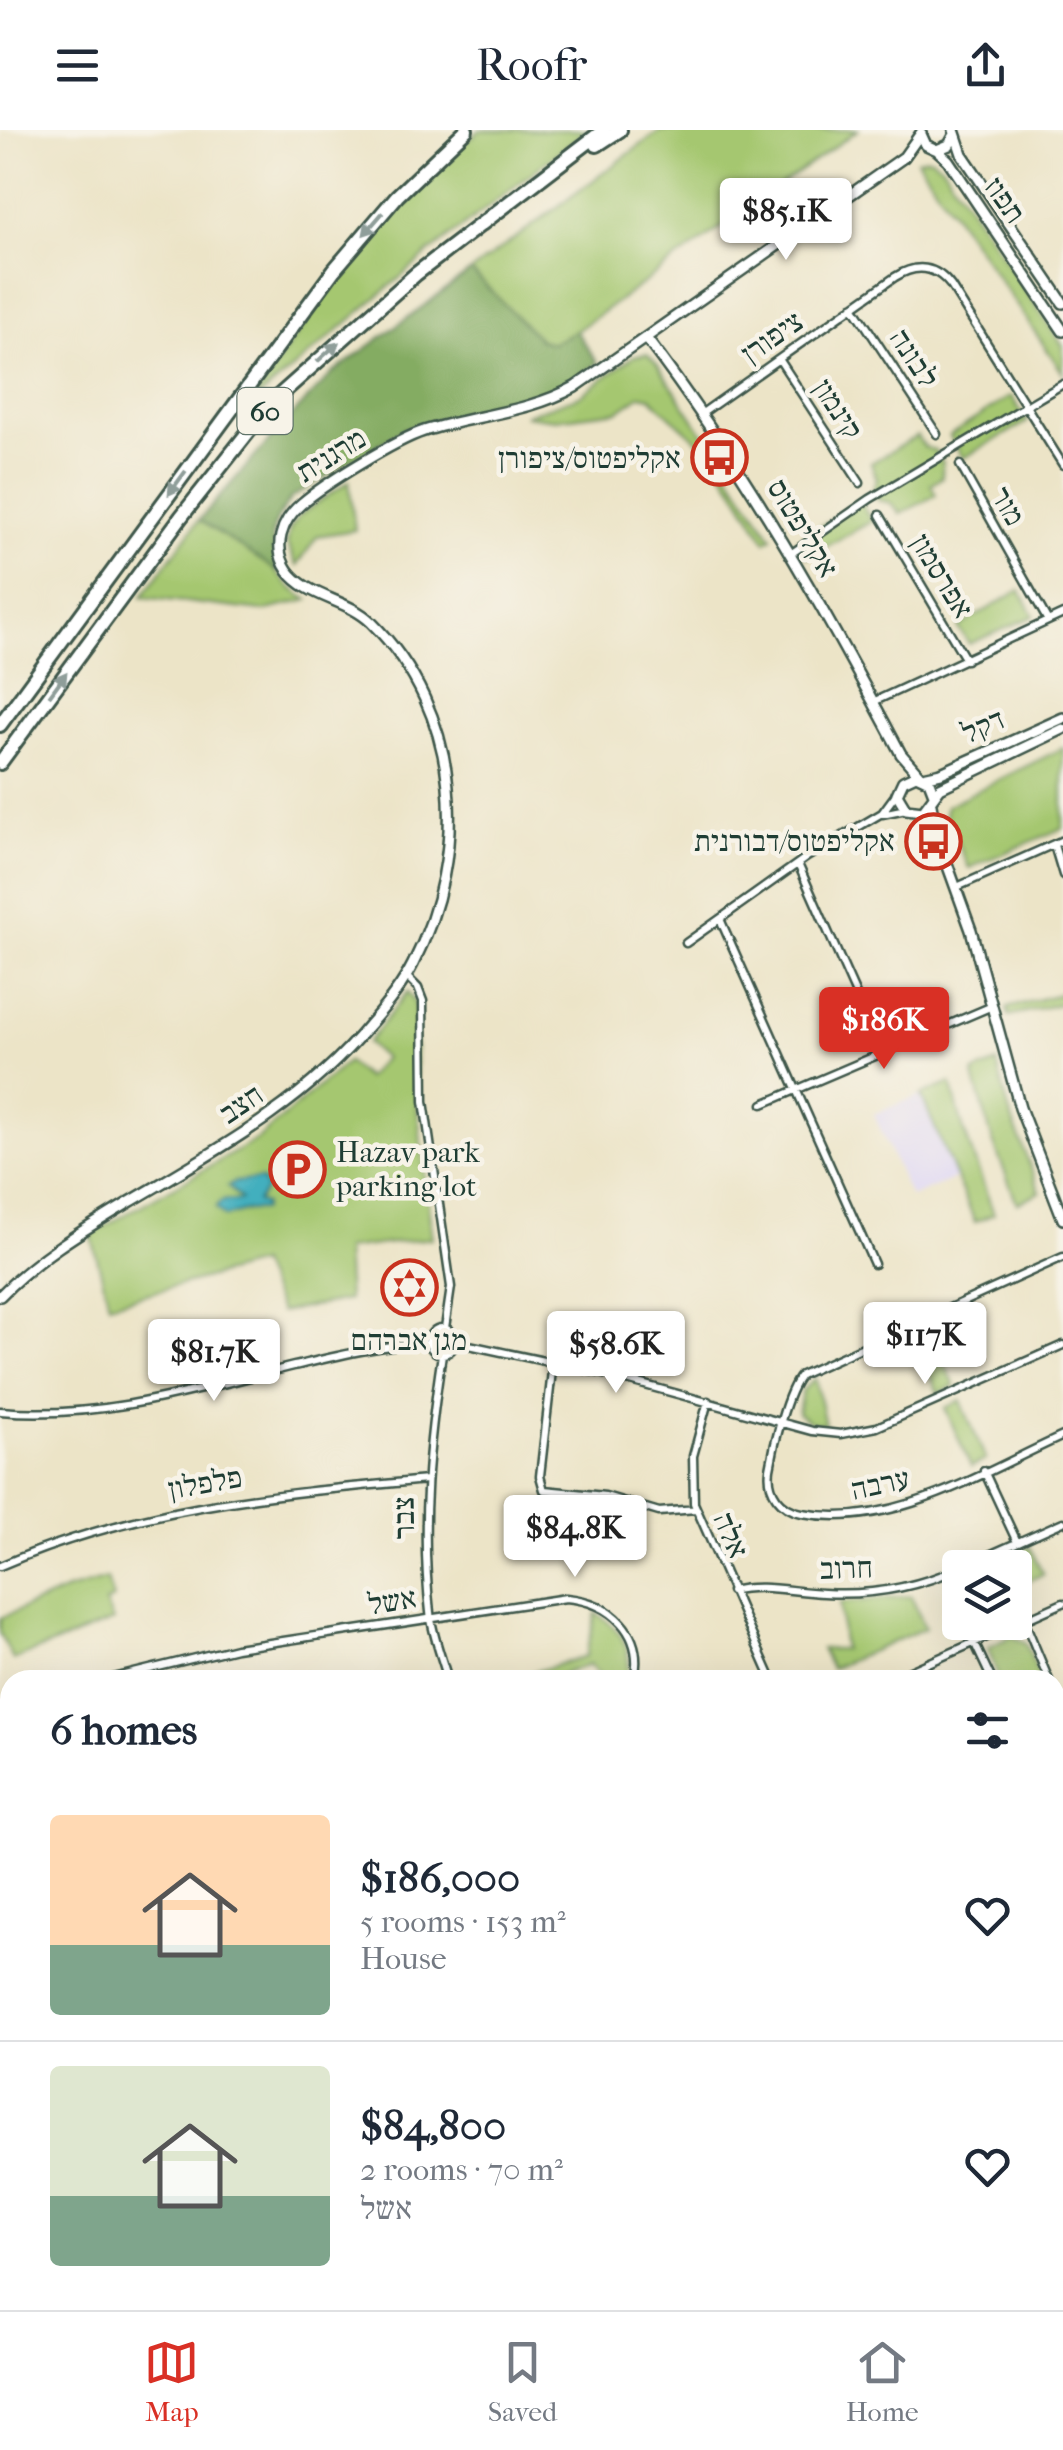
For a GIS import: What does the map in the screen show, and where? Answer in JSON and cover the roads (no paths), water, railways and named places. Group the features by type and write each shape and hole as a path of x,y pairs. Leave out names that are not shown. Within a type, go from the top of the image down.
{"highway":[{"path":"398,196 456,130"},
{"name":"60","path":"0,725 324,285 398,196 466,130"},
{"name":"60","path":"0,763 181,517 272,402 416,274 604,130"},
{"path":"487,219 620,130"}],"street":[{"name":"תפוז","path":"921,132 926,145 948,160 1063,331"},
{"path":"646,338 904,157 921,132"},
{"name":"תפוז","path":"954,132 964,157 1063,303"},
{"path":"904,157 949,145 954,132"},
{"name":"ציפורן","path":"702,414 853,306 910,269 926,268 940,274 952,286 1063,464"},
{"name":"לבונה","path":"853,306 937,434"},
{"name":"אקליפטוס","path":"646,338 702,414 792,553 900,754 921,776"},
{"name":"מרגנית","path":"441,890 450,830 450,790 443,749 429,708 405,664 370,621 347,604 305,586 290,574 280,551 283,528 290,514 304,501 404,439 432,428 554,398 646,338"},
{"name":"קינמון","path":"779,359 860,483"},
{"path":"792,553 870,499 1063,384"},
{"name":"מור","path":"960,466 1048,621"},
{"name":"אפרסמון","path":"880,515 966,660"},
{"path":"874,702 1063,614"},
{"name":"דקל","path":"921,776 941,773 1063,718"},
{"name":"דקל","path":"933,799 947,784 1063,729"},
{"name":"אקליפטוס","path":"900,754 900,785"},
{"path":"686,943 798,864 876,816 889,805 900,785 921,776 931,784 937,836 957,887 1020,1108 1063,1219"},
{"path":"900,785 899,801 937,836"},
{"path":"876,816 911,811 933,799"},
{"path":"957,887 1063,840"},
{"path":"1054,845 1063,875"},
{"path":"798,864 882,1053"},
{"name":"חצב","path":"0,1296 53,1250 228,1144 291,1101 345,1052 406,976 426,936 441,890"},
{"path":"720,919 874,1264"},
{"path":"406,976 420,992 423,1007 424,1101 451,1286 445,1328"},
{"path":"763,1104 990,1006"},
{"path":"1051,1192 1063,1190"},
{"path":"783,1423 794,1384 808,1370 1063,1256"},
{"path":"429,1344 435,1352 450,1352 455,1342 453,1334 445,1328"},
{"path":"429,1344 433,1332 445,1328"},
{"path":"455,1342 553,1362 828,1434 866,1431 1063,1345"},
{"path":"0,1411 66,1413 109,1408 350,1353 429,1344"},
{"name":"צבר","path":"442,1354 426,1480 431,1618 445,1670"},
{"path":"553,1362 540,1476 544,1490 609,1497 664,1513 696,1509"},
{"name":"אלה","path":"708,1401 691,1468 696,1509 767,1670"},
{"name":"ערבה","path":"783,1423 770,1483 781,1503 804,1514 837,1516 881,1512 928,1497 1063,1436"},
{"path":"984,1471 1017,1542"},
{"name":"פלפלון","path":"0,1566 71,1539 174,1510 272,1494 426,1480"},
{"name":"חרוב","path":"999,1550 1063,1522"},
{"name":"חרוב","path":"731,1591 760,1586 829,1594 875,1592 942,1575"},
{"name":"אשל","path":"144,1670 196,1656 546,1599 586,1601 618,1618 631,1634 637,1654 635,1670"},
{"path":"1032,1617 1063,1603"},
{"path":"1032,1639 1045,1670"},
{"path":"922,1670 979,1640"},
{"path":"974,1642 987,1670"}],"water":[{"path":"261,1179 266,1189 257,1202 264,1204 263,1210 225,1217 216,1208 225,1200 241,1199 228,1186"}],"place":[{"name":"אקליפטוס/ציפורן","path":"720,458"},
{"name":"אקליפטוס/דבורנית","path":"934,841"},
{"name":"Hazav park parking lot","path":"297,1169"},
{"name":"מגן אברהם","path":"409,1287"}]}
